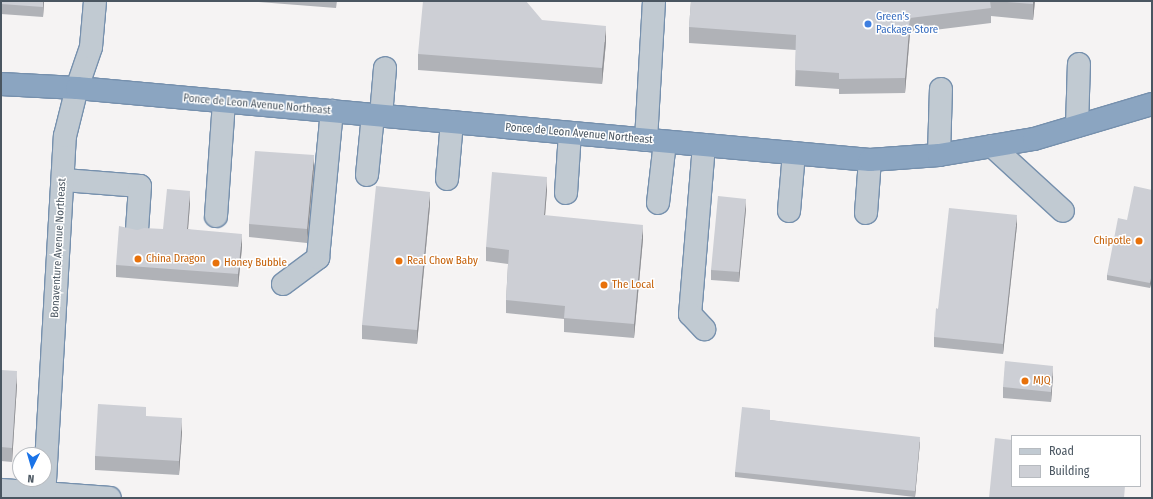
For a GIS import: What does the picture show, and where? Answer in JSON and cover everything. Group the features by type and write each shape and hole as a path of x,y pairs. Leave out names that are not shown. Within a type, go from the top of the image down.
{"highway":[{"name":"Ponce de Leon Avenue Northeast","path":"1,84 77,88 870,160 939,155 1034,139 1152,104"}],"street":[{"name":"Bonaventure Avenue Northeast","path":"44,496 64,180 65,136 77,88 91,47 95,1"},
{"path":"654,1 658,203"},
{"path":"1077,126 1079,64"},
{"path":"367,175 385,68"},
{"path":"939,155 941,89"},
{"path":"216,216 224,102"},
{"path":"283,284 318,258 332,111"},
{"path":"447,179 452,122"},
{"path":"566,193 570,133"},
{"path":"704,145 690,314 704,329"},
{"path":"992,146 1064,211"},
{"path":"789,211 794,153"},
{"path":"866,213 870,160"},
{"path":"64,180 140,186 137,230"},
{"path":"1,490 44,496 110,498"}],"building":[{"path":"1,1 43,1 43,7 1,4"},
{"path":"423,1 526,1 542,20 606,26 602,68 418,54"},
{"path":"691,1 990,1 991,8 910,18 905,78 839,79 839,73 795,70 796,35 689,27"},
{"path":"994,1 1033,1 1033,4"},
{"path":"255,151 314,155 307,229 249,224"},
{"path":"492,172 547,177 544,215 643,225 634,324 564,318 565,306 506,300 509,250 486,247"},
{"path":"376,186 430,192 417,330 362,325"},
{"path":"1134,186 1152,190 1152,273 1150,283 1107,275 1118,218 1127,220"},
{"path":"167,189 190,191 187,229 242,234 238,274 116,265 119,226 137,230 144,228 163,229"},
{"path":"718,196 746,199 739,272 711,270"},
{"path":"949,208 1017,215 1003,344 934,337 936,308 938,309"},
{"path":"1005,361 1053,366 1051,392 1003,387"},
{"path":"1,370 17,371 12,448 1,447"},
{"path":"98,404 146,407 146,416 182,418 179,461 95,456"},
{"path":"742,407 770,410 770,420 920,437 915,491 735,472"},
{"path":"995,438 1011,440 1011,487 1125,487 1124,498 989,498"}],"place":[{"name":"Green's Package Store","path":"868,24"},
{"name":"Chipotle","path":"1139,241"},
{"name":"China Dragon","path":"138,259"},
{"name":"Real Chow Baby","path":"399,261"},
{"name":"Honey Bubble","path":"216,263"},
{"name":"The Local","path":"604,285"},
{"name":"MJQ","path":"1025,381"}]}
